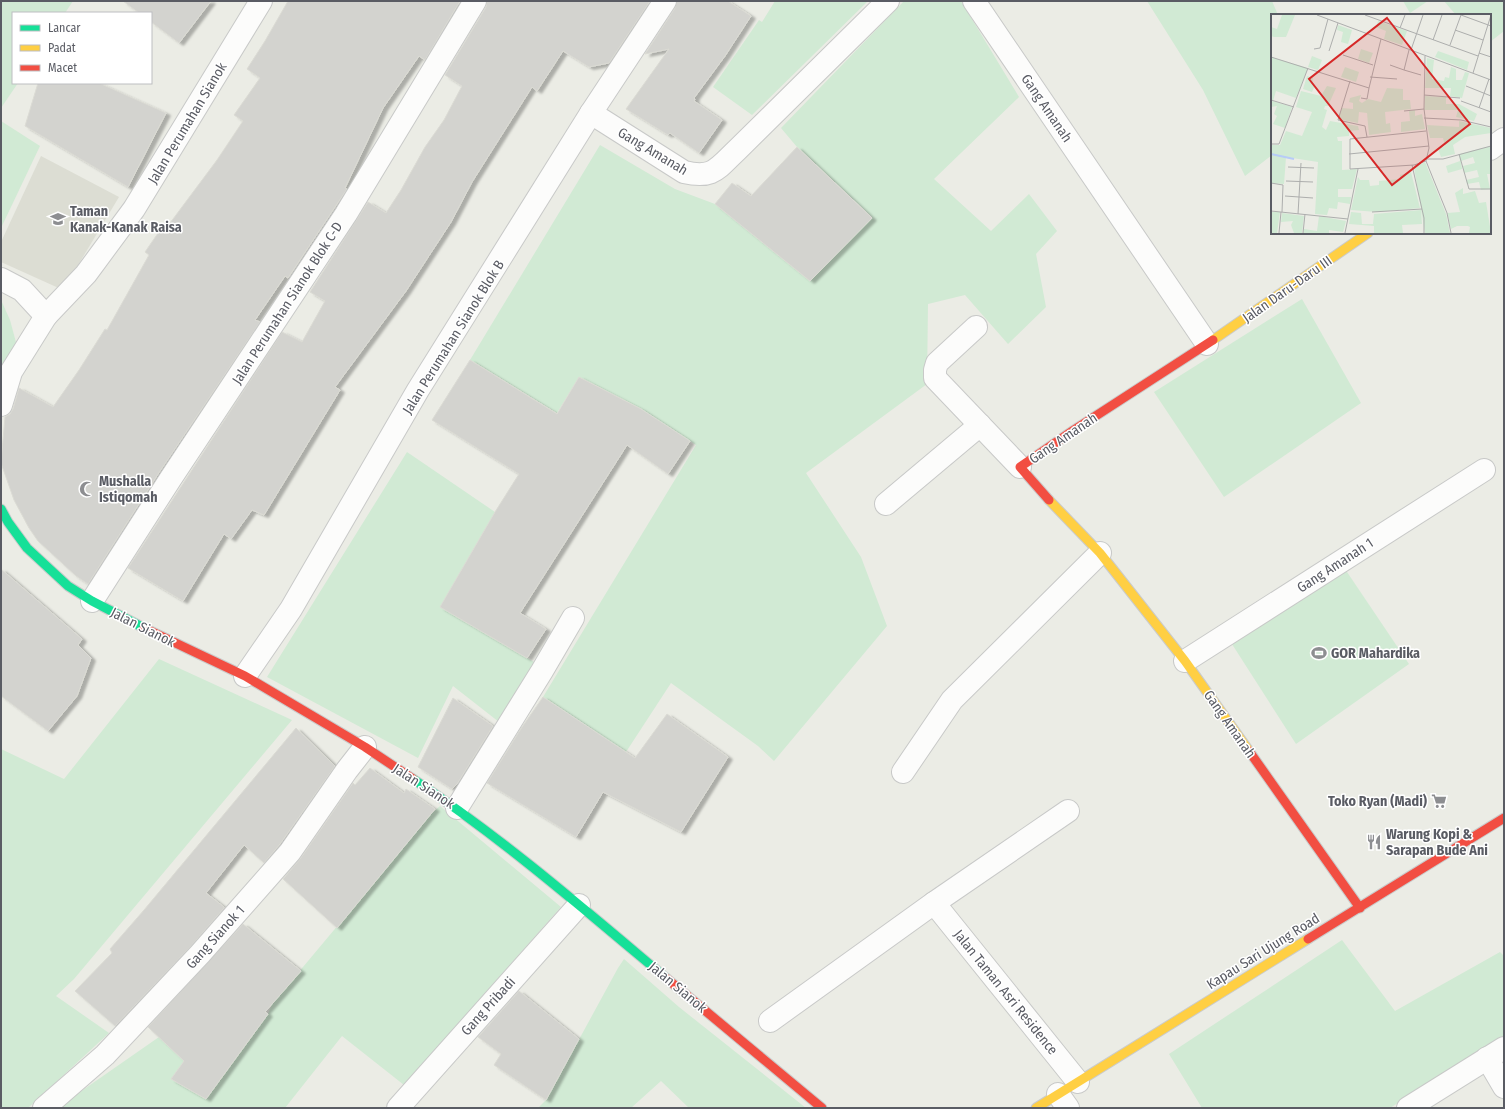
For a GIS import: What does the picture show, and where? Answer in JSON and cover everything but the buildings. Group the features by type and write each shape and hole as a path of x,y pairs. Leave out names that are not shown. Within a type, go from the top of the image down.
{"street":[{"name":"Jalan Perumahan Sianok","path":"46,316 86,274 134,209 261,1"},
{"name":"Jalan Perumahan Sianok Blok C-D","path":"92,601 175,472 346,214 475,1"},
{"name":"Jalan Perumahan Sianok Blok B","path":"245,676 291,609 418,390 591,113 665,1"},
{"name":"Gang Amanah","path":"591,113 684,172 698,175 709,174 719,168 888,1"},
{"name":"Gang Amanah","path":"974,1 1206,344 1020,467 1100,553 1185,661 1360,908"},
{"path":"1491,148 1504,139"},
{"name":"Jalan Daru-Daru III","path":"1206,344 1367,234"},
{"path":"1,279 22,290 46,316 11,372 1,405"},
{"path":"976,328 937,363 934,375 935,378 1020,467"},
{"path":"886,504 980,425"},
{"name":"Gang Amanah 1","path":"1185,661 1484,470"},
{"name":"Jalan Sianok","path":"1,509 8,522 27,548 68,586 92,601 154,633 245,676 365,747 457,808 579,904 822,1108"},
{"path":"903,772 952,700 1100,553"},
{"path":"457,808 573,618"},
{"name":"Gang Sianok 1","path":"44,1108 105,1055 220,932 290,852 347,770 365,747"},
{"path":"770,1021 934,903 1068,811"},
{"name":"Kapau Sari Ujung Road","path":"1036,1108 1063,1101 1078,1082 1504,818"},
{"name":"Jalan Taman Asri Residence","path":"934,903 1078,1082"},
{"name":"Gang Pribadi","path":"398,1108 579,904"},
{"path":"1408,1108 1496,1053 1504,1087"}],"shaded area":[{"name":"Taman Kanak-Kanak Raisa","path":"41,156 119,197 63,290 1,262 1,242"}],"green space":[{"path":"1,1 73,1 66,12 12,12 12,84 17,84 1,108"},
{"path":"775,1 868,1 752,115 713,87 759,20 762,22"},
{"path":"904,1 961,1 1019,97 934,179 991,231 1029,194 1057,231 1036,254 1046,307 1008,344 965,295 928,304 927,384 806,473 861,557 887,626 774,761 758,746 671,683 626,752 543,697 696,445 641,409 579,377 557,413 470,360 600,145 675,189 715,204 810,281 872,217 797,147 781,128"},
{"path":"1147,1 1272,1 1278,14 1271,14 1271,156 1245,176 1203,90"},
{"path":"1403,1 1428,1 1410,13"},
{"path":"1444,1 1504,1 1504,31 1491,41 1491,14 1455,14"},
{"path":"1,121 40,146 1,228"},
{"path":"1302,299 1361,403 1224,497 1154,392"},
{"path":"1,300 10,320 17,346 1,377"},
{"path":"407,452 495,512 441,607 534,662 499,722 453,686 418,758 267,677"},
{"name":"GOR Mahardika","path":"1345,569 1409,664 1296,744 1230,641"},
{"path":"159,659 292,720 74,979 56,996 109,1033 28,1108 1,1108 1,749 64,779"},
{"path":"440,806 561,907 404,1085 342,1036 285,1108 57,1108 159,1037 184,1061 171,1079 206,1099 268,1014 272,1004 432,813"},
{"path":"1342,940 1395,1011 1500,952 1504,956 1504,1036 1390,1108 1202,1108 1169,1054"},
{"path":"624,959 679,1007 806,1108 689,1108 661,1081 631,1108 538,1108 546,1100"}],"traffic: fast":[{"path":"1,509 8,522 27,548 68,586 92,601 144,628"},
{"path":"413,779 479,825 511,850 666,978"}],"traffic: slow":[{"path":"1213,340 1367,234"},
{"path":"1049,500 1100,553 1185,661 1249,751"},
{"path":"1036,1108 1308,939"}],"traffic: jam":[{"path":"1049,500 1020,467 1074,430 1213,340"},
{"path":"144,628 245,676 365,747 413,779"},
{"path":"1249,751 1360,908"},
{"path":"1308,939 1504,818"},
{"path":"666,978 822,1108"}],"place":[{"name":"Taman Kanak-Kanak Raisa","path":"58,219"},
{"name":"Mushalla Istiqomah","path":"87,489"},
{"name":"GOR Mahardika","path":"1319,653"},
{"name":"Toko Ryan (Madi)","path":"1439,801"},
{"name":"Warung Kopi & Sarapan Bude Ani","path":"1374,842"}]}
